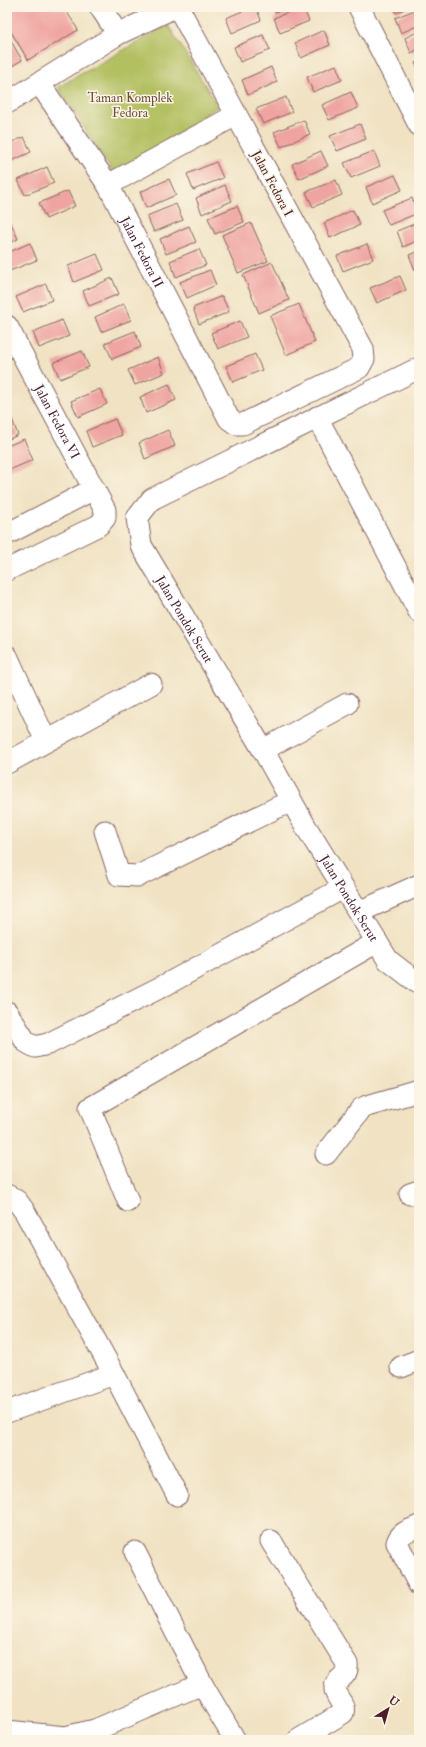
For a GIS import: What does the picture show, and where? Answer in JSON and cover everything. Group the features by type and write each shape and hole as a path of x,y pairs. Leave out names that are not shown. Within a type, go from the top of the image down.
{"street":[{"path":"100,7 118,34"},
{"path":"7,103 40,84 118,34 175,7"},
{"name":"Jalan Fedora I","path":"178,7 363,349 364,359 359,368 243,424 236,424"},
{"path":"359,7 419,125"},
{"name":"Jalan Fedora II","path":"40,84 108,186 229,419 236,424"},
{"path":"108,186 236,115"},
{"name":"Jalan Fedora VI","path":"7,326 105,510 105,518 99,525 7,570"},
{"name":"Jalan Pondok Serut","path":"419,368 152,499 137,518 141,545 344,888 388,960 419,984"},
{"path":"317,417 419,612"},
{"path":"7,534 94,489"},
{"path":"7,656 46,741"},
{"path":"7,763 151,684"},
{"path":"263,750 347,704"},
{"path":"105,831 119,875 138,876 278,807 292,802"},
{"path":"359,912 419,885"},
{"path":"7,1012 26,1042 34,1047 48,1044 167,984 344,888"},
{"path":"128,1201 90,1108 377,942"},
{"path":"326,1154 361,1109 419,1091"},
{"path":"7,1195 16,1201 25,1212 114,1374 178,1495"},
{"path":"7,1412 114,1374"},
{"path":"417,1579 397,1543 398,1538 402,1534 419,1526"},
{"path":"271,1541 347,1664 348,1670 346,1675 337,1682 335,1691 343,1705 343,1713 298,1740"},
{"path":"135,1552 202,1684 235,1740"},
{"path":"7,1731 66,1737 88,1732 202,1684"}],"green space":[{"name":"Taman Komplek Fedora","path":"168,25 218,106 115,176 58,87"}],"building":[{"path":"7,7 64,7 78,30 28,60 7,25"},
{"path":"252,7 256,7 261,20 232,33 226,18"},
{"path":"272,7 290,7 275,13"},
{"path":"303,7 309,21 280,33 274,18"},
{"path":"393,7 409,7 396,13"},
{"path":"419,8 419,25 401,33 395,18"},
{"path":"324,30 330,45 301,58 295,43"},
{"path":"419,31 419,49 411,53 405,38"},
{"path":"7,34 22,60 7,69"},
{"path":"263,35 270,50 240,62 234,47"},
{"path":"419,61 419,71 415,63"},
{"path":"336,65 342,80 313,92 307,77"},
{"path":"271,67 277,82 248,95 242,80"},
{"path":"351,92 358,108 329,120 322,105"},
{"path":"286,97 292,112 263,124 256,109"},
{"path":"304,120 310,134 281,147 274,132"},
{"path":"360,124 366,139 337,151 330,136"},
{"path":"24,137 31,152 7,163 7,144"},
{"path":"321,151 328,166 299,179 292,164"},
{"path":"374,151 380,166 351,178 344,163"},
{"path":"216,162 223,178 193,190 187,174"},
{"path":"47,167 54,183 25,195 18,180"},
{"path":"395,175 402,190 372,203 366,187"},
{"path":"169,179 176,195 146,208 140,192"},
{"path":"336,180 342,195 313,207 306,192"},
{"path":"225,185 232,201 202,214 196,198"},
{"path":"68,191 75,206 46,219 39,203"},
{"path":"412,198 418,213 389,225 382,210"},
{"path":"176,204 183,220 154,232 147,216"},
{"path":"237,206 244,222 215,234 208,218"},
{"path":"353,210 360,225 330,238 324,223"},
{"path":"419,222 419,240 403,247 397,231"},
{"path":"11,223 18,239 7,244 7,225"},
{"path":"251,223 268,261 238,273 222,235"},
{"path":"189,226 196,242 166,254 160,239"},
{"path":"30,243 37,260 7,272 7,253"},
{"path":"367,244 373,259 343,271 337,256"},
{"path":"199,249 206,265 176,277 170,261"},
{"path":"419,251 419,269 415,270 409,255"},
{"path":"97,254 104,270 74,282 68,266"},
{"path":"272,262 289,300 259,313 243,275"},
{"path":"210,270 216,285 187,298 180,282"},
{"path":"400,276 406,290 377,303 370,288"},
{"path":"112,278 119,294 89,306 83,291"},
{"path":"46,284 52,300 23,312 16,297"},
{"path":"222,296 229,312 199,324 193,308"},
{"path":"124,304 131,320 101,332 95,317"},
{"path":"299,304 315,342 286,355 270,316"},
{"path":"62,320 69,336 39,348 33,332"},
{"path":"240,321 247,337 218,349 211,333"},
{"path":"135,331 141,347 112,359 105,343"},
{"path":"82,351 89,367 60,379 53,363"},
{"path":"255,354 262,370 233,382 226,366"},
{"path":"158,357 164,373 135,385 128,370"},
{"path":"169,384 176,400 146,413 140,397"},
{"path":"100,389 107,404 78,417 71,401"},
{"path":"10,414 18,435 7,440 7,415"},
{"path":"115,419 122,435 92,447 86,431"},
{"path":"168,430 175,446 145,459 139,443"},
{"path":"24,439 33,460 7,471 7,446"}]}
